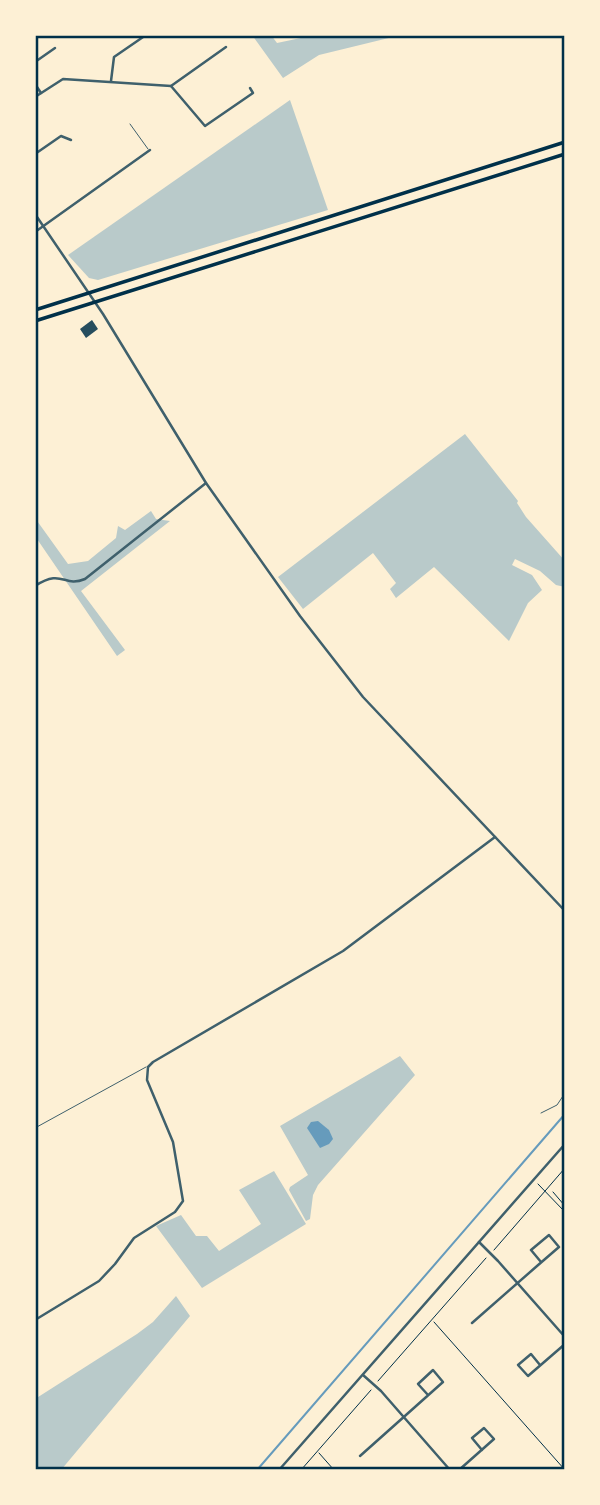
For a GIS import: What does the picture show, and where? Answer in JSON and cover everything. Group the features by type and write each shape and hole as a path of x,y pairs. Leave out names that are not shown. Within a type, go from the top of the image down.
{"main road":[{"path":"35,310 565,142"},
{"path":"35,321 565,155"}],"street":[{"path":"111,81 114,57 146,35"},
{"path":"35,97 63,79 171,86 226,47"},
{"path":"35,62 55,48"},
{"path":"35,84 41,93"},
{"path":"171,86 205,126 253,93 250,88"},
{"path":"35,154 61,136 71,140"},
{"path":"35,232 150,150"},
{"path":"35,214 95,302 206,483 300,616 363,697 565,911"},
{"path":"35,586 47,578 56,577 71,582 85,579 206,483"},
{"path":"35,1320 99,1280 116,1264 134,1238 175,1212 183,1201 173,1142 149,1088 148,1067 159,1057 343,951 495,837"},
{"path":"279,1470 565,1144"},
{"path":"472,1323 559,1247 549,1235 531,1250 541,1262"},
{"path":"479,1242 565,1337"},
{"path":"540,1365 531,1354 518,1365 528,1376 565,1343"},
{"path":"360,1456 443,1382 433,1370 418,1384 428,1395"},
{"path":"363,1375 450,1470"},
{"path":"459,1470 482,1450 494,1439 484,1427 472,1438 482,1450"}],"lane":[{"path":"130,124 150,150"},
{"path":"35,1128 139,1069 148,1067"},
{"path":"541,1113 557,1105 565,1093"}],"path":[{"path":"301,1470 565,1168"},
{"path":"536,1182 565,1212"},
{"path":"553,1192 565,1206"},
{"path":"432,1320 565,1470"},
{"path":"317,1451 334,1470"}],"shaded area":[{"path":"252,35 271,35 277,43 315,35 401,35 319,55 283,78"},
{"path":"290,100 328,210 98,280 89,278 68,255"},
{"path":"465,434 518,501 526,517 565,561 565,587 556,585 540,571 515,559 512,565 532,575 542,590 528,603 509,641 434,567 396,598 390,589 396,583 373,553 303,609 278,577"},
{"path":"151,511 156,519 170,521 81,591 125,650 117,656 35,536 35,518 68,564 88,561 116,538 118,526 125,530"},
{"path":"400,1056 415,1075 318,1185 313,1195 310,1219 306,1221 289,1190 308,1175 280,1126"},
{"path":"274,1171 306,1224 202,1288 156,1226 181,1215 196,1236 207,1236 219,1251 261,1224 239,1190"},
{"path":"176,1296 190,1316 61,1470 35,1470 35,1399 137,1334 153,1322"}],"water":[{"path":"318,1121 329,1130 333,1139 320,1148 307,1128 311,1122"}],"building":[{"path":"92,320 98,329 86,338 80,329"}],"waterway":[{"path":"257,1470 565,1114"}]}
